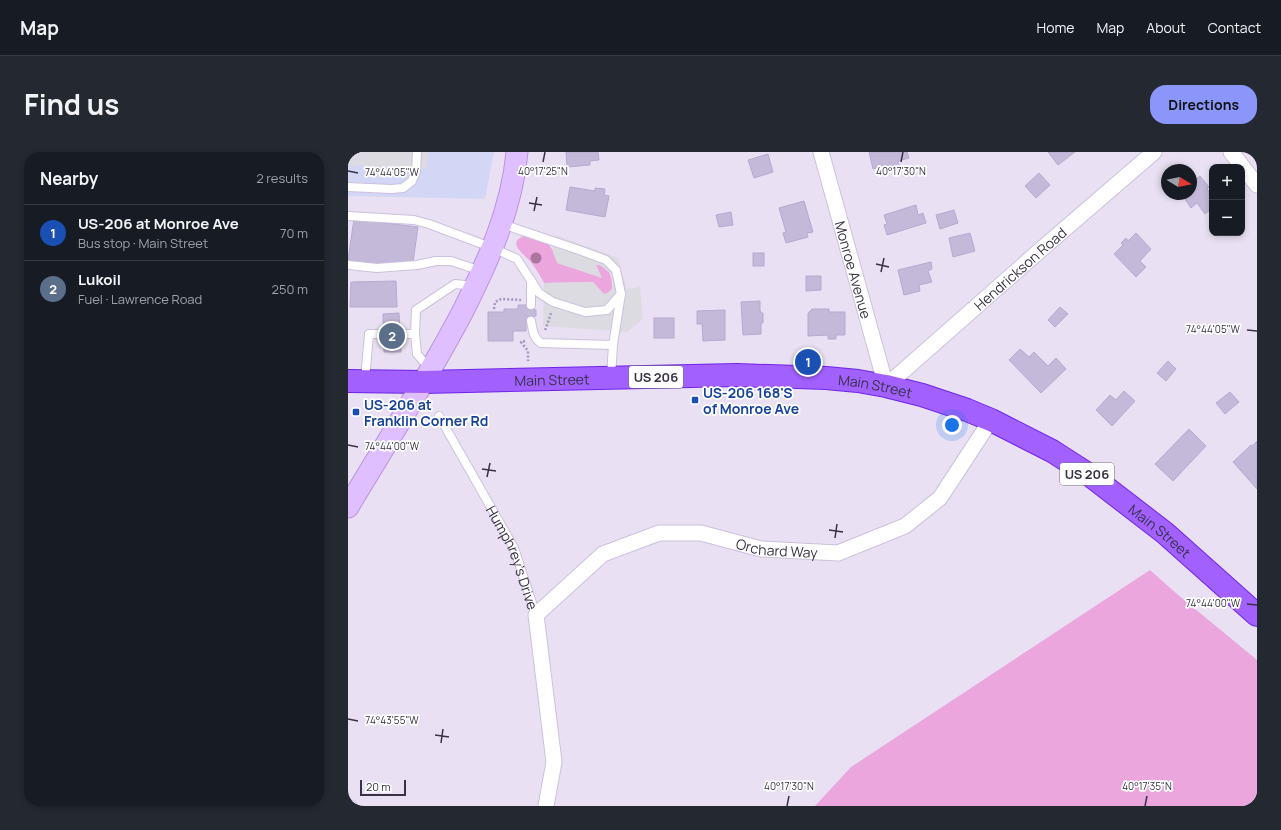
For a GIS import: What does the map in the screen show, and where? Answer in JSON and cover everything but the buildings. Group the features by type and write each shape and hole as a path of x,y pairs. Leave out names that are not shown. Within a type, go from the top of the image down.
{"highway":[{"name":"Main Street","path":"428,376 611,378 744,376 826,378 858,381 922,395 967,410 991,420 1052,451 1091,476 1165,533 1257,614"},
{"name":"US 206","path":"354,384 428,376"}],"street":[{"path":"348,507 428,376 479,279 493,248 506,208 516,164 517,152"},
{"name":"Monroe Avenue","path":"821,152 886,386"},
{"name":"Hendrickson Road","path":"886,386 1154,152"},
{"path":"1231,152 1257,185"},
{"name":"Orchard Way","path":"536,616 603,554 659,533 701,533 761,549 838,553 904,526 940,498 991,420"},
{"name":"Humphrey's Drive","path":"536,616 554,762 546,806"}],"lane":[{"path":"348,187 391,189 404,188 412,181 416,171 417,152"},
{"path":"348,216 414,220 429,224 493,248 517,259 539,293 553,302 585,312 607,310 621,294"},
{"path":"501,224 582,250 606,260 616,270 621,294 613,345 611,378"},
{"path":"348,265 377,268 417,265 436,261 451,261 479,279"},
{"path":"428,376 417,354 415,334 416,310 455,284 479,279"},
{"path":"531,280 531,305"},
{"path":"531,321 534,336 537,341 541,343 613,345"},
{"path":"354,384 369,334 415,334"},
{"name":"Humphrey's Drive","path":"439,416 514,548 536,616"}],"path":[{"path":"494,309 495,302 501,299 522,300 522,293"},
{"path":"527,340 521,342 528,351 528,361"}],"shaded area":[{"path":"348,152 494,152 485,199 348,196"},
{"path":"348,152 428,152 427,168 348,165"},
{"path":"556,235 618,258 627,289 640,287 643,319 627,332 543,326 544,283 593,282 604,294 608,293 612,289 613,282 611,274 600,265 596,265 602,278 557,263 552,249"},
{"path":"524,236 544,241 553,251 558,263 601,277 596,265 604,267 611,277 612,289 608,293 603,294 593,282 544,283 534,266 516,245 516,242"},
{"path":"1150,570 1257,660 1257,806 815,806 851,767"}],"place":[{"name":"Lukoil","path":"392,336"},
{"name":"US-206 at Monroe Ave","path":"808,362"},
{"name":"US-206 168'S of Monroe Ave","path":"695,400"},
{"name":"US-206 at Franklin Corner Rd","path":"356,412"}]}
